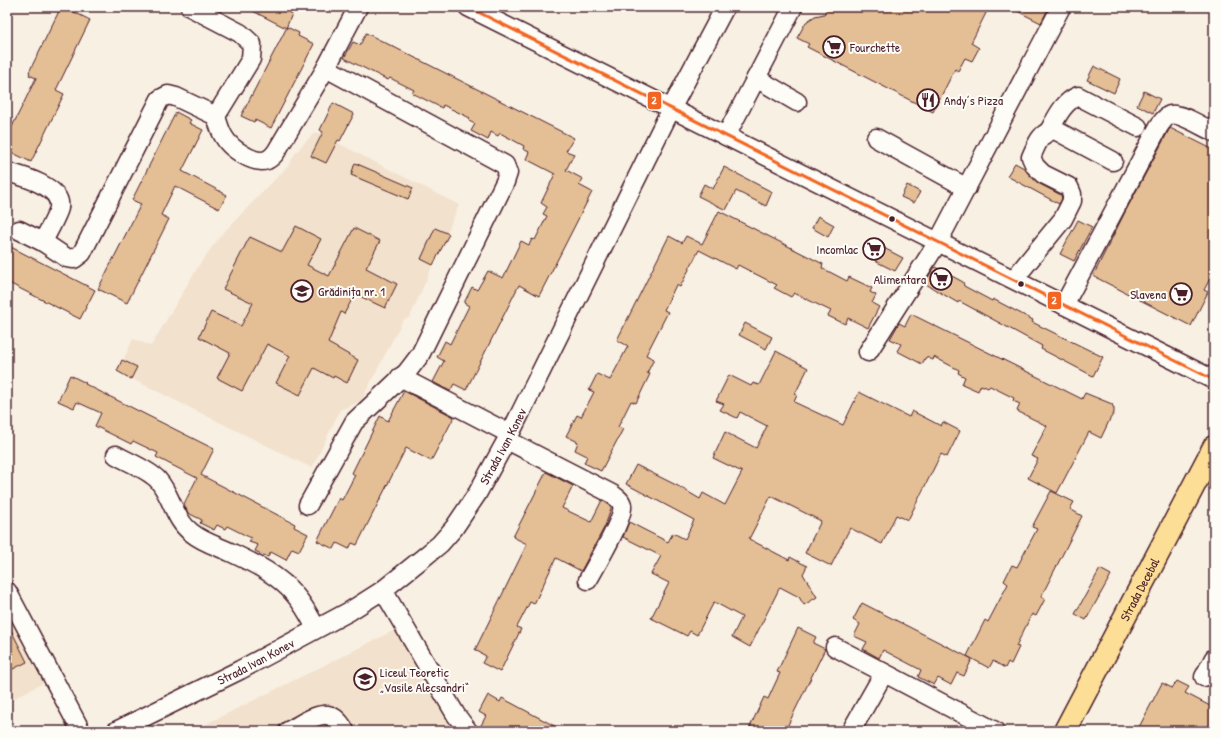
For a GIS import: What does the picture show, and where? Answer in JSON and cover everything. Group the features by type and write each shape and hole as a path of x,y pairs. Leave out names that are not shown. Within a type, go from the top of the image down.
{"main road":[{"name":"Strada Decebal","path":"1064,731 1214,447"}],"street":[{"path":"190,7 240,33 252,44 251,58 216,116"},
{"path":"19,230 43,242 67,258 74,259 82,253 160,99 168,95 176,96 216,116 224,138 231,146 249,158 262,161 267,160 276,152 326,68 358,7"},
{"path":"468,7 1214,380"},
{"name":"Strada Ivan Konev","path":"116,731 240,670 350,611 382,590 440,544 454,528 477,494 508,437 671,109 725,7"},
{"path":"726,136 793,7"},
{"path":"868,352 938,242 1061,7"},
{"path":"308,504 354,422 414,364 420,355 508,173 505,165 326,68"},
{"path":"756,78 797,102"},
{"path":"1049,131 1065,103 1078,96 1138,127"},
{"path":"1064,305 1159,126 1165,119 1170,115 1177,115 1214,132"},
{"path":"1014,279 1063,219 1072,201 1072,194 1069,187 1043,174 1035,166 1031,157 1042,135 1049,131 1055,130 1113,161"},
{"path":"876,138 966,188"},
{"path":"7,172 22,176 49,188 57,196 59,208 43,242"},
{"path":"400,378 612,494 619,500 622,506 621,518 588,580"},
{"path":"116,456 158,480 170,500 180,522 192,534 260,567 287,585 303,605 316,628"},
{"path":"382,590 456,715 468,731"},
{"path":"7,591 81,731"},
{"path":"835,648 995,731"},
{"path":"1204,677 1214,658"},
{"path":"851,731 884,673"},
{"path":"288,731 323,714 330,715 340,721 345,731"}],"shaded area":[{"name":"Grădinița nr. 1","path":"316,132 459,205 410,317 403,320 361,401 340,410 312,468 118,372 133,339 151,346 199,265 222,234 289,165 295,154 304,143"},
{"path":"7,579 58,675 7,702"},
{"name":"Liceul Teoretic „Vasile Alecsandri“","path":"403,626 464,731 192,731"}],"building":[{"path":"61,7 64,7 90,20 56,90 64,94 31,162 7,150 7,137 36,78 29,75 29,72"},
{"path":"245,7 293,7 290,13 292,14 286,28"},
{"path":"828,7 989,7 971,43 979,48 972,61 965,58 958,71 955,69 933,112 807,47 809,44 797,38 806,22 815,16 824,14"},
{"path":"1009,7 1049,7 1041,23"},
{"path":"287,27 299,33 298,36 314,44 271,128 255,120 254,122 241,116"},
{"path":"366,33 574,138 566,151 574,154 566,170 583,179 579,185 592,192 539,296 519,285 466,390 454,384 450,391 433,382 444,361 437,357 445,341 450,344 469,306 464,303 472,287 477,290 488,271 503,278 521,241 529,245 532,239 535,240 547,216 543,214 547,207 541,203 555,174 526,159 529,152 523,149 524,146 500,133 498,136 491,132 488,140 471,131 475,124 469,121 470,118 443,105 442,108 412,93 414,90 390,78 388,80 344,58 353,42 360,45"},
{"path":"1094,66 1120,79 1114,93 1087,80"},
{"path":"1144,91 1160,99 1153,113 1137,105"},
{"path":"333,103 354,114 340,141 338,140 326,163 311,156 323,132 320,130"},
{"path":"176,112 191,120 189,123 203,130 182,171 227,195 219,209 175,186 161,215 169,219 127,303 98,289 141,204 132,200"},
{"path":"1170,128 1214,150 1214,271 1204,290 1208,292 1191,326 1093,276"},
{"path":"355,163 413,188 408,199 351,175"},
{"path":"1015,163 1024,168 1038,183 1061,195 1062,199 1059,204 1007,176"},
{"path":"724,167 772,192 766,206 736,191 726,210 698,196 704,184 713,189"},
{"path":"907,185 920,192 914,203 901,197"},
{"path":"719,211 823,264 822,268 847,281 849,277 872,288 870,292 876,295 872,303 879,307 868,328 848,318 845,324 828,316 831,311 794,293 791,297 774,288 777,285 738,265 736,269 699,250 680,287 676,285 664,310 668,312 646,355 654,359 647,373 650,374 636,403 631,401 618,427 623,429 601,471 584,463 587,456 575,450 578,442 566,436 577,415 581,417 594,392 589,390 597,374 610,380 628,346 617,340 669,236 682,243 686,236 702,244"},
{"path":"818,216 834,225 828,237 812,228"},
{"path":"1078,220 1092,227 1074,261 1060,254"},
{"path":"296,226 321,239 307,265 329,276 354,228 380,241 366,268 397,284 385,308 355,294 344,314 341,312 328,343 358,360 347,383 334,376 333,378 314,368 300,395 276,383 290,356 267,344 242,391 217,378 230,353 199,337 211,312 241,326 253,303 223,289 250,237 282,252"},
{"path":"435,228 449,234 433,265 421,259"},
{"path":"7,245 95,290 80,319 7,282"},
{"path":"882,247 903,258 895,271 875,261"},
{"path":"935,267 963,282 964,286 992,301 993,299 1033,320 1032,322 1103,357 1093,376 1041,349 1042,346 959,301 958,303 924,283"},
{"path":"911,314 1082,399 1085,393 1112,404 1114,413 1101,438 1089,432 1057,493 1028,478 1038,459 1031,456 1047,426 1017,411 1020,404 1013,401 1014,398 990,386 988,388 981,385 978,391 962,384 965,377 958,373 959,370 934,357 933,360 926,357 922,364 897,351 901,344 890,339 899,323 905,326"},
{"path":"745,323 772,337 766,349 739,335"},
{"path":"776,351 808,368 795,394 797,395 794,402 843,425 859,392 909,417 912,411 941,426 943,422 960,431 947,457 941,454 908,520 896,515 882,544 850,528 831,566 805,553 821,521 771,496 749,539 789,560 790,557 807,566 803,574 817,597 804,605 799,597 780,587 750,647 732,637 742,617 714,602 697,635 690,631 687,636 651,618 669,583 651,574 661,556 623,537 629,522 668,542 673,533 685,539 694,520 626,484 636,465 700,499 703,493 725,505 742,472 713,458 725,432 756,448 767,426 740,412 737,418 720,410 724,404 716,401 729,375 751,386 753,383 759,385"},
{"path":"122,360 137,367 131,379 117,371"},
{"path":"70,375 214,449 201,475 295,524 294,527 308,534 299,551 292,548 286,560 271,552 268,557 255,551 258,545 249,542 251,538 227,526 225,529 217,525 214,530 200,523 202,520 188,513 184,504 197,478 156,457 158,453 133,441 131,444 95,426 101,413 77,402 74,408 58,401"},
{"path":"404,391 454,417 431,461 406,448 357,545 352,543 349,549 337,543 334,549 317,541 339,498 342,500 355,475 352,473 380,416 388,421"},
{"path":"546,472 573,486 562,508 591,522 602,500 611,506 611,509 605,526 581,571 556,558 534,604 530,602 517,627 521,629 500,672 482,663 486,656 475,650 527,544 513,537"},
{"path":"1051,491 1074,502 1070,509 1082,516 1041,597 1045,599 1036,616 1032,614 1016,646 1019,647 1011,664 1008,662 1005,668 993,661 989,668 967,656 985,620 988,622 1008,584 1004,581 1012,565 1017,567 1037,529 1032,527"},
{"path":"1100,569 1111,575 1086,620 1075,614"},
{"path":"862,603 972,659 964,676 957,673 951,685 938,678 934,685 918,677 921,670 883,650 879,658 863,649 867,642 854,636 860,624 853,620"},
{"path":"7,622 27,662 7,672"},
{"path":"798,628 816,637 813,643 825,649 785,731 760,731 750,727 764,697 768,699 780,673 777,672"},
{"path":"1177,681 1189,687 1185,693 1214,708 1214,731 1137,731 1162,683 1172,688"},
{"path":"488,695 500,702 502,698 564,731 478,731 486,716 479,712"}],"transit line":[{"name":"2","path":"468,7 1214,380"}],"place":[{"name":"Fourchette","path":"834,47"},
{"name":"Andy’s Pizza","path":"928,100"},
{"name":"Incomlac","path":"874,249"},
{"name":"Alimentara","path":"941,279"},
{"name":"Grădinița nr. 1","path":"302,291"},
{"name":"Slavena","path":"1181,294"},
{"name":"Liceul Teoretic „Vasile Alecsandri“","path":"365,679"}]}
